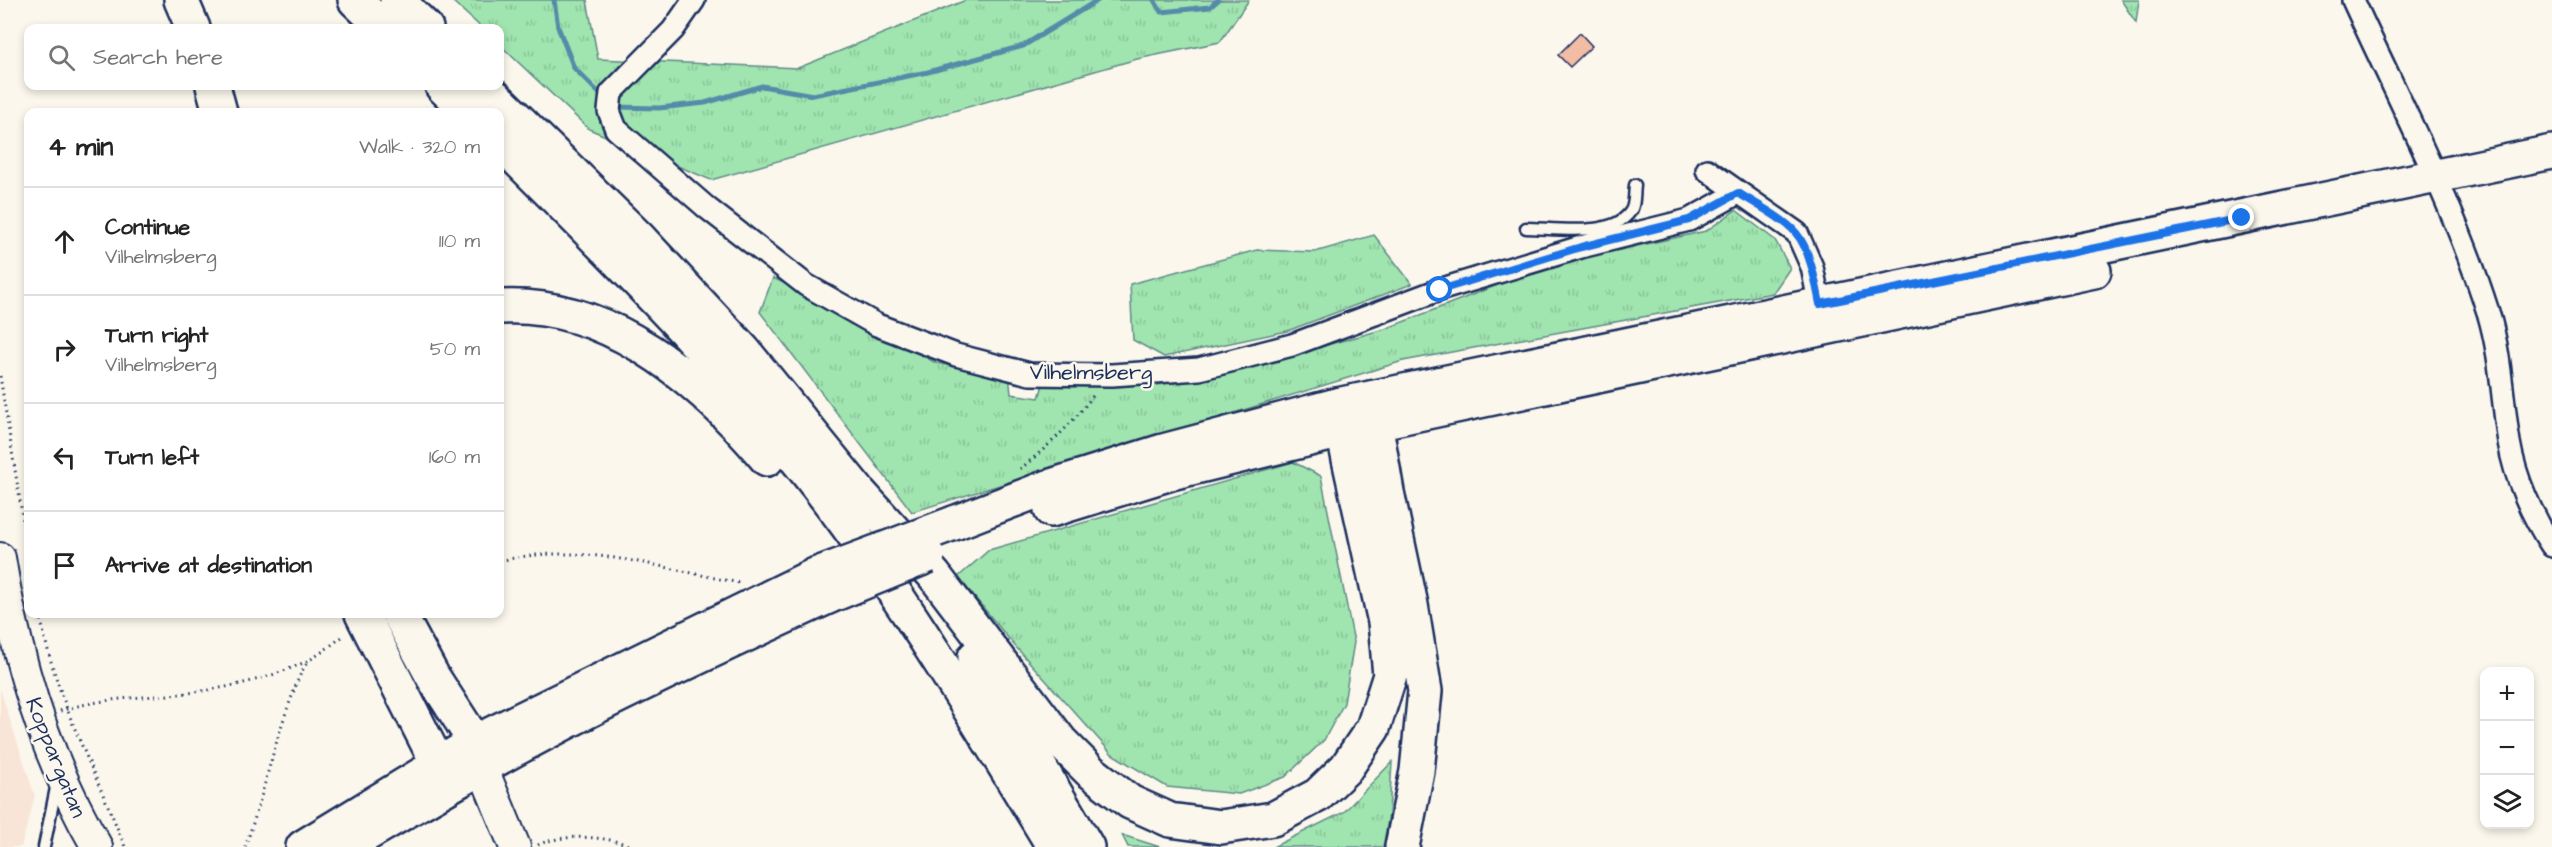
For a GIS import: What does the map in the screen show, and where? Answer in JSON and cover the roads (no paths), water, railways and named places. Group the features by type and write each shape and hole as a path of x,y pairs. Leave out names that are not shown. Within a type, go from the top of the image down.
{"main road":[{"path":"181,0 191,24"},
{"path":"355,0 380,24"},
{"path":"397,0 422,24"},
{"path":"214,90 219,108"},
{"path":"446,90 465,108"},
{"path":"488,90 638,237 744,351 858,491 934,575 1061,742 1090,771 1130,802 1170,820 1221,827 1273,819 1318,795 1346,768 1373,728 1390,675 1385,622 1340,418"},
{"path":"504,146 615,256 723,373 835,509 936,654 1054,847"},
{"path":"303,847 463,763 823,585 960,532 1046,488 1163,451 1340,418 2439,187 2552,152"},
{"path":"2439,187 2552,175"},
{"path":"504,308 550,309 579,316 609,327 673,368 721,409 755,445 936,654"},
{"path":"1373,411 1411,605 1425,691 1417,771 1402,847"},
{"path":"858,491 977,661 1087,847"},
{"path":"401,618 433,677 463,763"},
{"path":"356,622 463,763"},
{"path":"345,847 463,763"}],"street":[{"name":"Vilhelmsberg","path":"694,0 673,30 610,102 616,129 749,242 806,285 877,325 956,355 1030,374 1108,375 1199,369 1292,345 1440,290 1581,247 1689,220 1738,193"},
{"path":"2353,0 2470,259 2495,338 2509,442 2516,468 2534,514 2552,546"},
{"path":"1707,170 1797,233 1812,267 1822,316"},
{"name":"Koppargatan","path":"0,558 15,636 28,687 53,714 59,771 97,847"},
{"path":"463,763 511,839"}],"lane":[{"path":"1526,228 1599,229 1622,221 1632,211 1635,185"},
{"path":"44,847 59,771"}],"waterway":[{"path":"554,0 558,27 574,68 605,99"},
{"path":"615,107 659,108 705,103 762,86 813,95 928,72 1023,46 1098,0"},
{"path":"1154,0 1161,12 1210,7 1218,0"}]}
